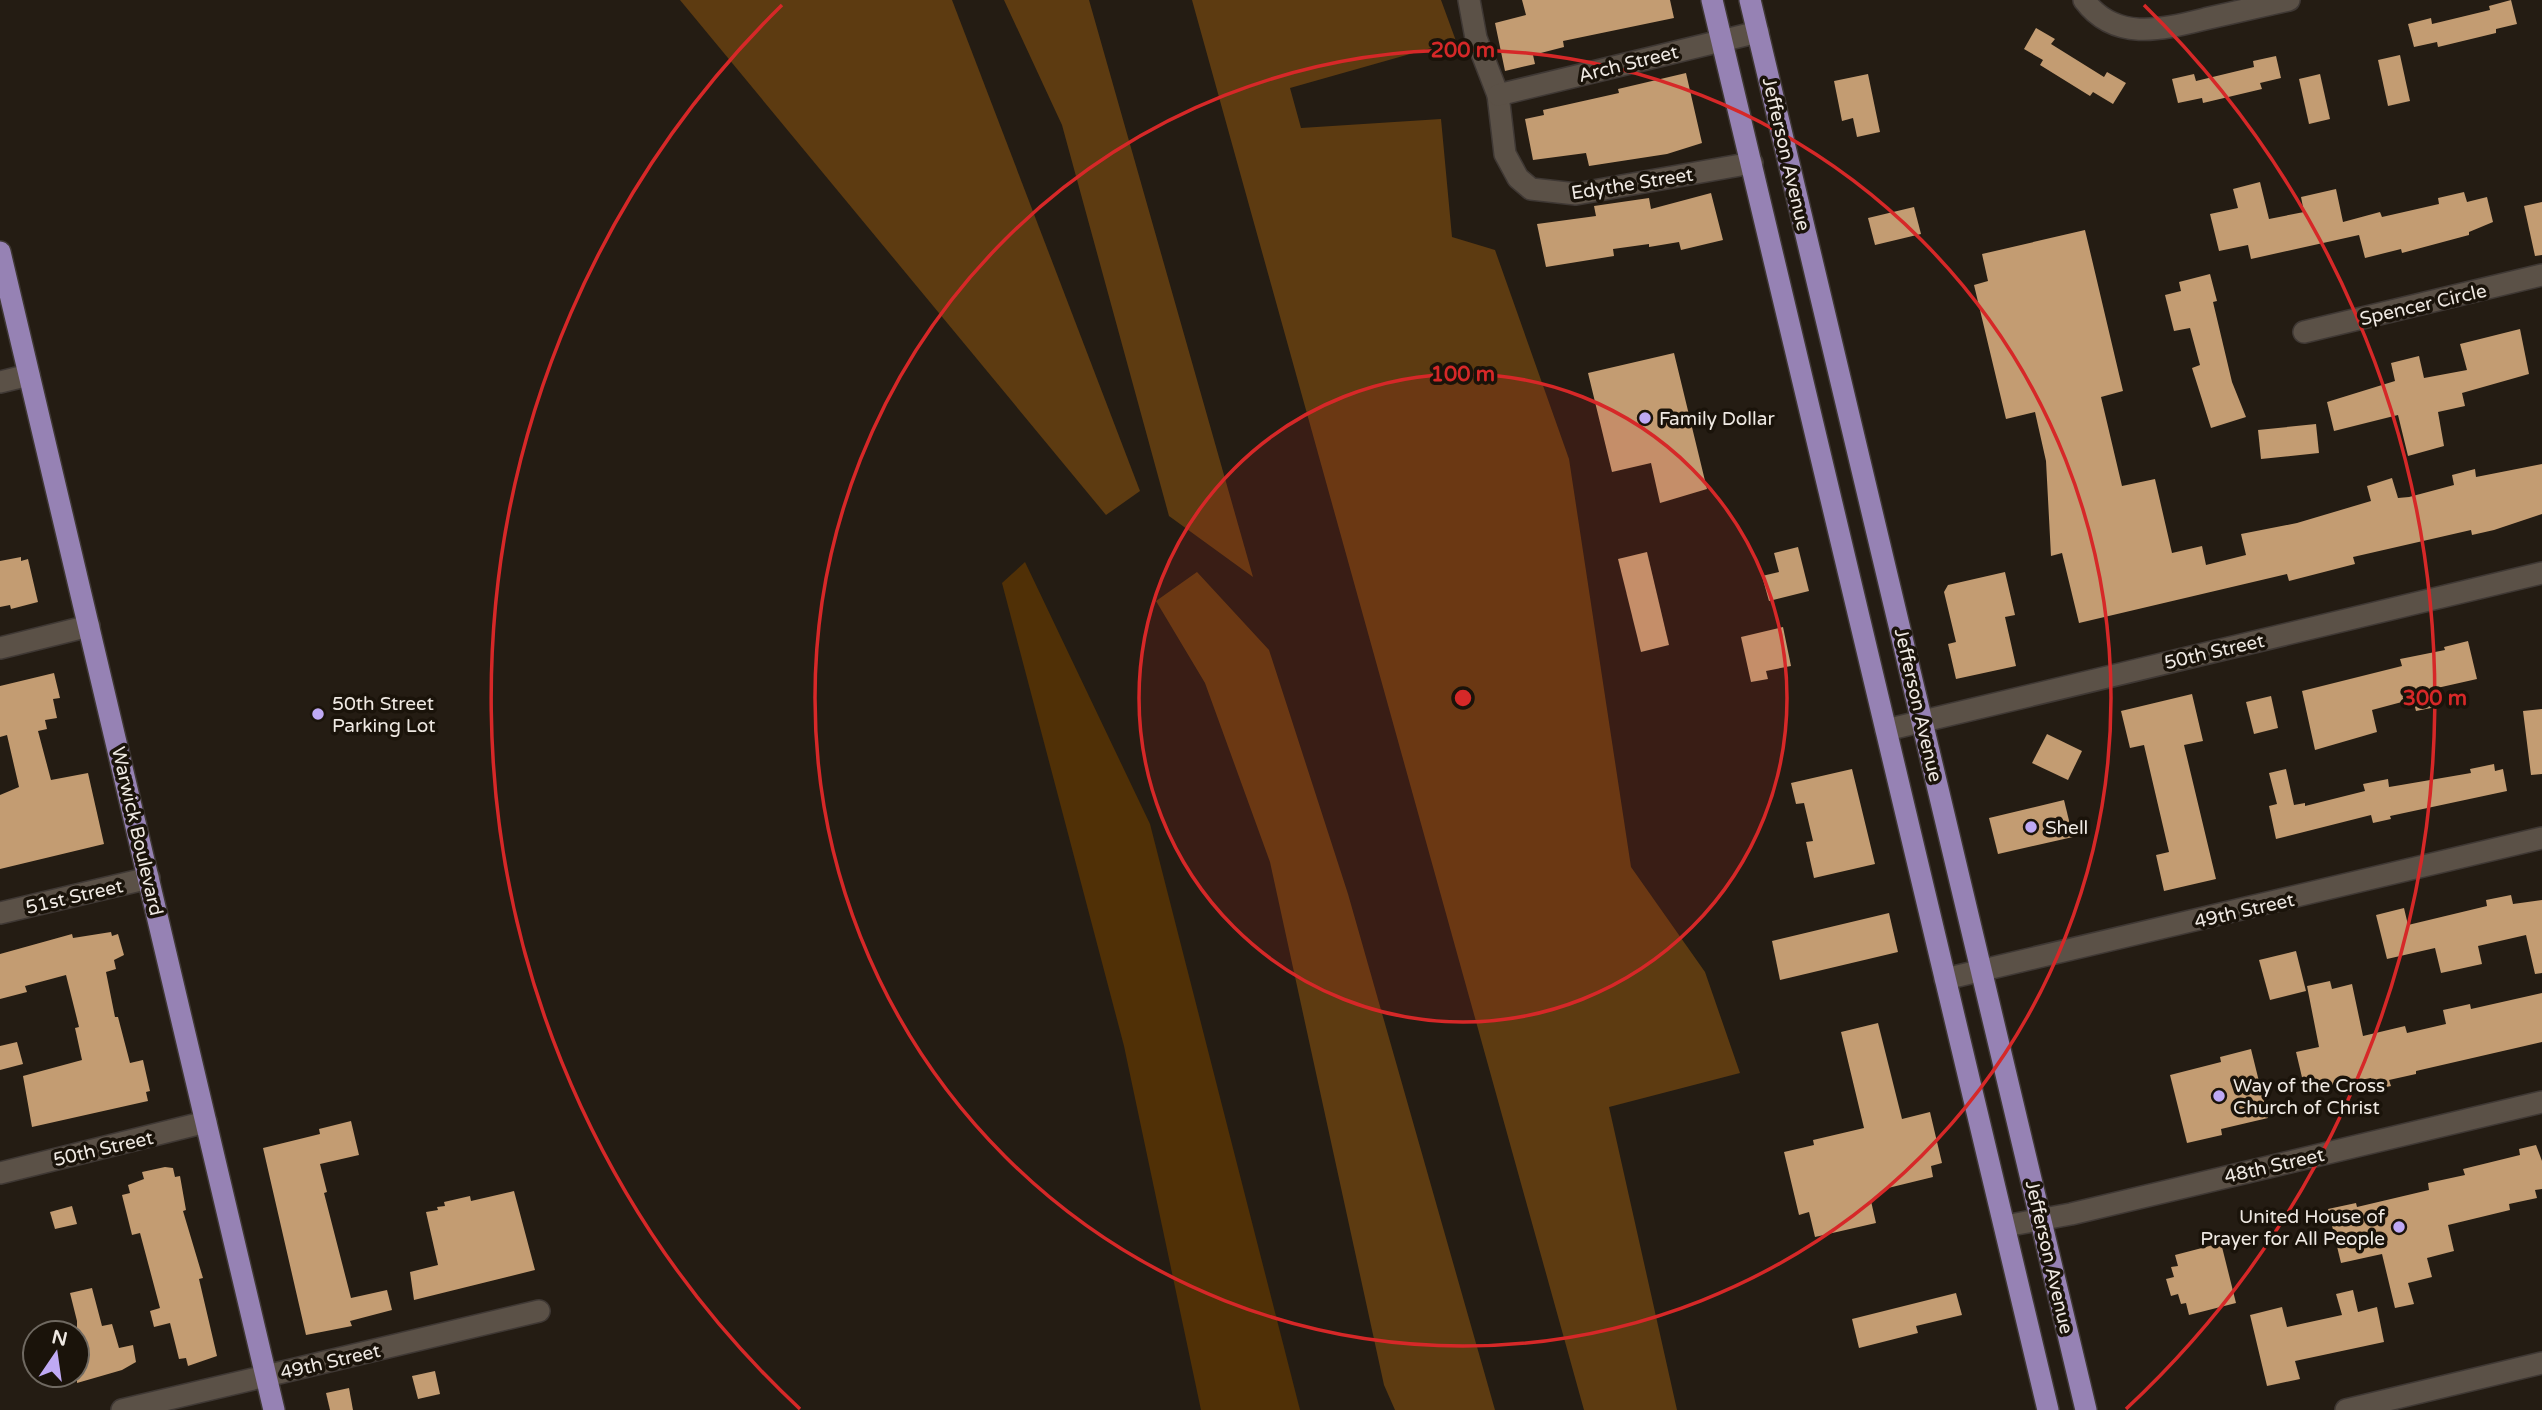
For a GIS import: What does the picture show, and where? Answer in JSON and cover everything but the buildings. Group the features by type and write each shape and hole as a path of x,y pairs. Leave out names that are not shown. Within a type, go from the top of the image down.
{"main road":[{"name":"Jefferson Avenue","path":"1712,0 2048,1410"},
{"name":"Jefferson Avenue","path":"1750,0 2086,1410"},
{"name":"Warwick Boulevard","path":"0,252 274,1410"}],"street":[{"name":"Edythe Street","path":"1469,0 1476,38 1499,95 1505,155 1518,178 1531,189 1576,194 1752,163"},
{"path":"2084,0 2101,17 2131,30 2153,31 2288,0"},
{"name":"Arch Street","path":"1499,95 1758,32"},
{"name":"Spencer Circle","path":"2304,332 2542,275"},
{"path":"0,382 29,375"},
{"name":"50th Street","path":"1886,730 2542,573"},
{"path":"0,648 89,626"},
{"name":"49th Street","path":"1945,979 2542,838"},
{"name":"51st Street","path":"0,913 149,878"},
{"name":"48th Street","path":"2005,1226 2542,1102"},
{"name":"50th Street","path":"0,1173 206,1122"},
{"name":"49th Street","path":"122,1410 539,1311"},
{"path":"2346,1410 2542,1363"}],"shaded area":[{"path":"680,0 952,0 1140,491 1106,515"},
{"path":"1004,0 1089,0 1253,577 1169,516 1062,125"},
{"path":"1192,0 1441,0 1456,41 1290,88 1301,128 1441,119 1452,237 1495,250 1569,459 1631,867 1705,972 1740,1073 1609,1107 1677,1410 1584,1410"},
{"path":"1025,562 1150,824 1300,1410 1201,1410 1124,1046 1002,583"},
{"path":"1197,572 1269,650 1348,894 1495,1410 1395,1410 1384,1385 1270,862 1205,683 1156,601"}],"place":[{"name":"Family Dollar","path":"1645,418"},
{"name":"50th Street Parking Lot","path":"318,714"},
{"name":"Shell","path":"2031,827"},
{"name":"Way of the Cross Church of Christ","path":"2219,1096"},
{"name":"United House of Prayer for All People","path":"2399,1227"}]}
